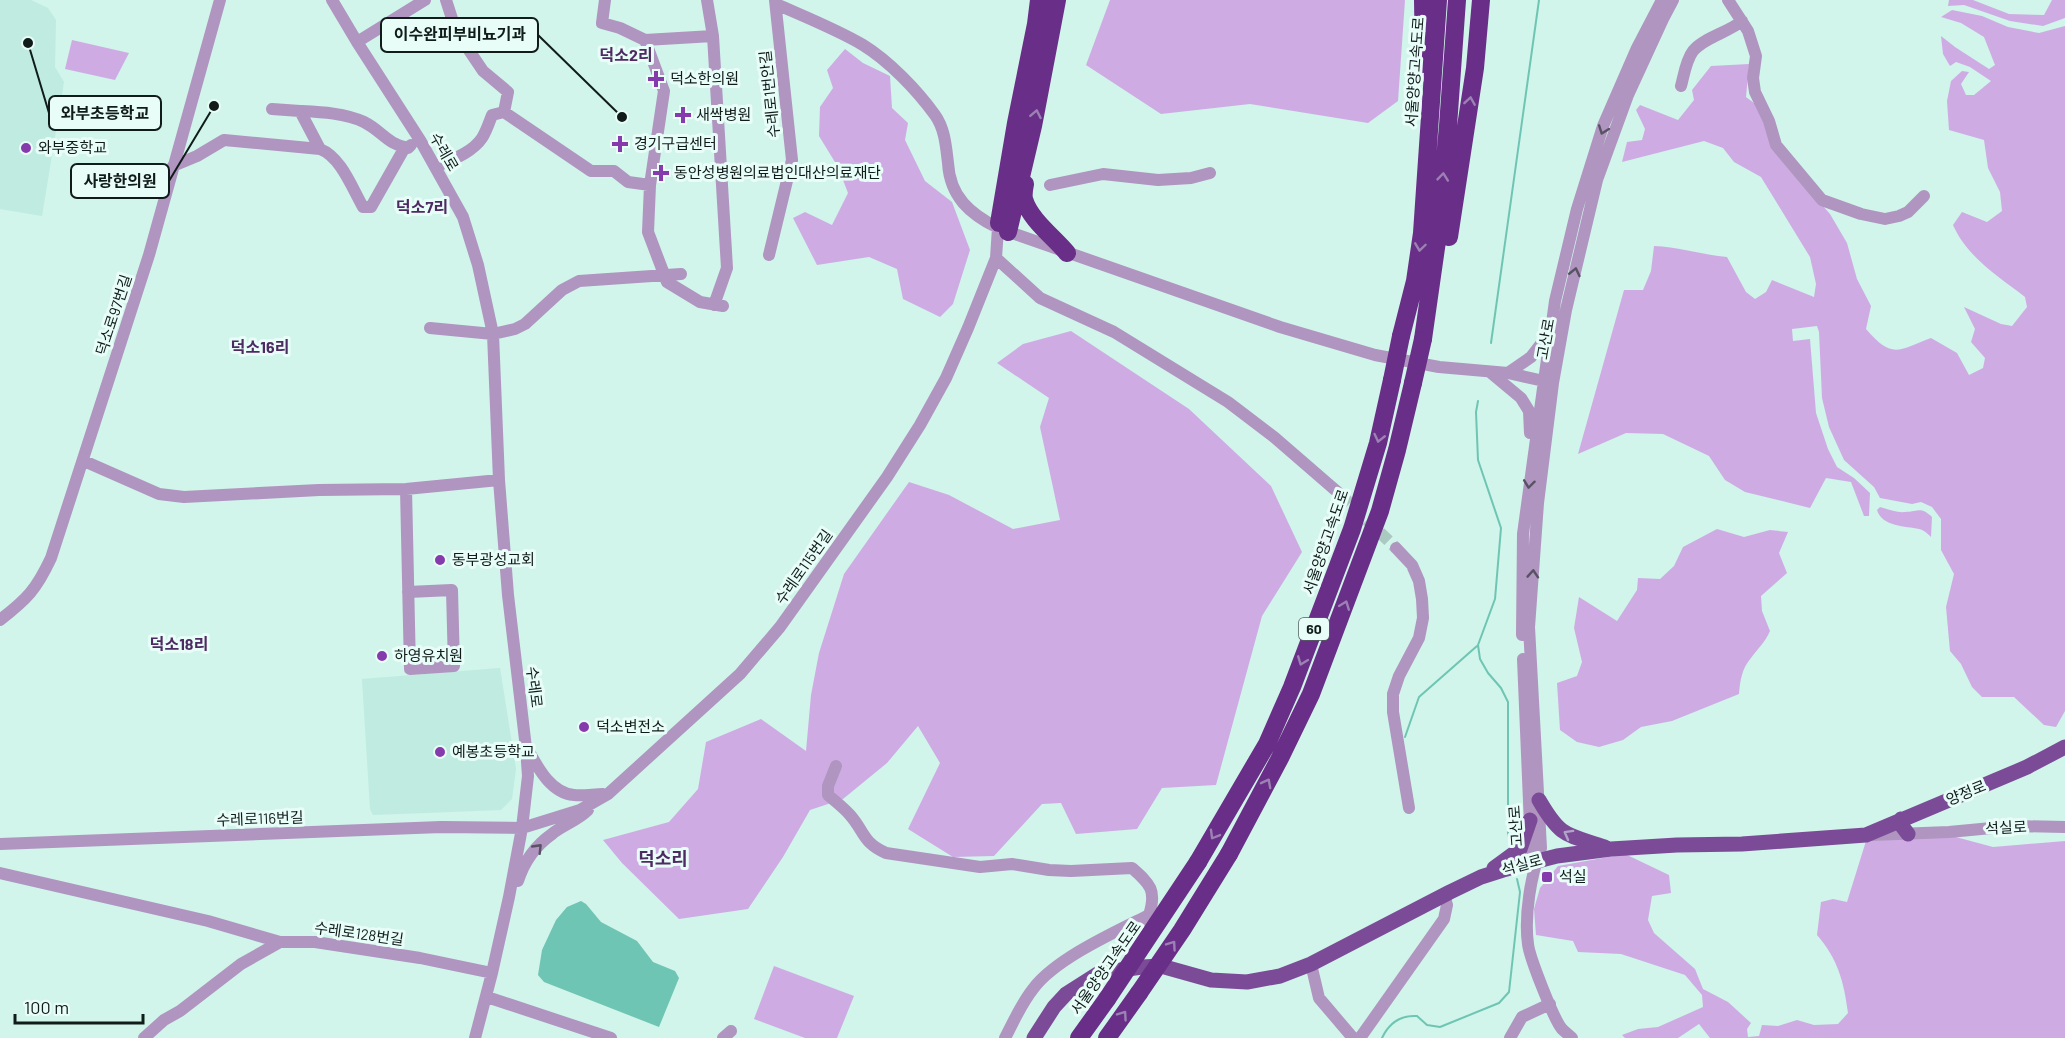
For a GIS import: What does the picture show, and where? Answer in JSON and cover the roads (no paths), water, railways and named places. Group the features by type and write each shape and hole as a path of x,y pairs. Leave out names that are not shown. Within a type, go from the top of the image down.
{"highway":[{"path":"1003,230 1016,123 1039,0"},
{"path":"1003,230 1026,155 1057,0"},
{"path":"1423,0 1425,192"},
{"name":"서울양양고속도로","path":"1079,1038 1198,862 1267,744 1292,687 1352,529 1378,443 1415,281 1422,233 1438,0"},
{"name":"60","path":"1107,1038 1182,930 1229,854 1280,758 1311,694 1380,511 1397,450 1430,302 1448,126 1457,0"},
{"path":"1430,302 1449,236 1475,68 1481,0"},
{"path":"1026,155 1028,165 1023,197 1039,223 1067,253"}],"main road":[{"name":"양정로","path":"1866,836 1901,819 2027,767 2065,747"},
{"path":"1539,800 1549,818 1561,832 1611,849"},
{"path":"1901,819 1902,826 1908,834"},
{"path":"1480,877 1520,849 1530,820"},
{"name":"석실로","path":"1034,1038 1054,1006 1083,982 1099,973 1161,966 1211,980 1247,982 1280,976 1311,964 1480,877 1536,860 1611,849 1677,844 1742,844 1866,836"}],"street":[{"name":"덕소로97번길","path":"0,620 27,599 51,558 149,255 220,0"},
{"name":"수레로","path":"332,0 420,140 463,217 478,265 493,334 499,480 510,618 528,776 522,828 509,897 487,997 475,1038"},
{"path":"357,42 425,0"},
{"path":"446,0 456,31 483,71 508,92 504,112"},
{"path":"605,0 602,23 620,28 645,40 712,36"},
{"path":"645,40 664,91 650,185 648,232 667,282 700,302 718,306 726,268 712,36 707,0"},
{"name":"고산로","path":"1536,860 1540,848 1539,800 1530,627 1550,331 1577,209 1604,126 1637,48 1662,0"},
{"name":"고산로","path":"1536,860 1531,849 1521,614 1523,534 1532,461 1548,382 1597,180 1628,95 1673,0"},
{"path":"1728,0 1748,31 1756,56 1753,78 1755,92 1769,121 1776,145 1822,200 1862,214 1885,219 1908,212 1924,196"},
{"path":"776,2 863,45 906,80 937,117 947,146 949,172 961,202 978,218 1003,230 1280,327 1375,355 1439,367 1508,373 1548,382"},
{"name":"수레로1번안길","path":"769,255 792,160 776,2"},
{"path":"1681,87 1694,50 1734,28 1742,21"},
{"path":"272,109 328,113 364,122 395,146 408,148 420,140"},
{"path":"300,111 320,149"},
{"path":"435,167 465,153 482,139 492,115 504,112 591,171 614,171 628,182 650,185"},
{"path":"173,166 197,156 224,140 320,149 328,152 334,158 363,207 371,207 405,147"},
{"path":"1050,185 1103,174 1158,180 1191,178 1210,173"},
{"name":"수레로115번길","path":"522,828 580,810 606,795 740,674 780,627 887,477 920,425 946,378 968,328 996,258 1003,230"},
{"path":"996,258 1040,298 1114,333 1228,402 1274,436 1341,495"},
{"path":"430,328 493,334 525,324 562,290 579,281 681,274"},
{"path":"1508,373 1542,346 1550,331"},
{"path":"1491,373 1521,398 1529,411 1532,461"},
{"path":"84,461 159,494 184,497 319,490 406,489 499,480"},
{"path":"406,489 408,592 410,669 454,666 452,590 408,592"},
{"path":"1396,548 1412,565 1419,581 1423,618 1419,638 1399,676 1393,694 1393,712 1409,808"},
{"path":"526,748 540,771 562,792 573,795 606,795"},
{"path":"836,766 828,786 828,795 852,816 864,838 874,848 885,854 980,867 1012,864 1071,871 1132,868 1149,883 1153,891 1153,903 1149,915 1151,937 1140,959 1142,967"},
{"path":"509,897 516,886 523,866 537,848 553,833 584,815 606,795"},
{"name":"석실로","path":"1866,836 2013,826 2065,827"},
{"name":"수레로116번길","path":"0,844 441,827 522,828"},
{"path":"1536,860 1528,911 1528,945 1561,1028 1572,1038"},
{"path":"0,873 208,921 280,942"},
{"path":"1360,1038 1444,919 1447,905 1444,895"},
{"path":"1005,1038 1033,988 1046,975 1062,963 1149,915"},
{"name":"수레로128번길","path":"144,1038 164,1020 180,1011 241,964 280,942 315,942 420,958 492,973"},
{"path":"1311,964 1319,998 1353,1038"},
{"path":"487,997 611,1038"},
{"path":"1510,1038 1522,1017 1550,1004"}],"waterway":[{"path":"1491,343 1539,0"},
{"path":"1478,401 1476,412 1478,460 1501,528 1495,599 1478,645 1480,659 1508,702 1508,833 1511,846"},
{"path":"1405,737 1419,697 1477,646"},
{"path":"1382,1038 1388,1028 1400,1019 1417,1016 1427,1025 1440,1027 1499,1003 1509,992 1520,892 1517,879"}],"tunnel":[{"path":"1341,495 1396,548"}],"place":[{"name":"와부초등학교","path":"28,43"},
{"name":"덕소한의원","path":"656,79"},
{"name":"사랑한의원","path":"214,106"},
{"name":"새싹병원","path":"683,115"},
{"name":"이수완피부비뇨기과","path":"622,117"},
{"name":"경기구급센터","path":"620,144"},
{"name":"와부중학교","path":"26,148"},
{"name":"동안성병원의료법인대산의료재단","path":"661,173"},
{"name":"동부광성교회","path":"440,560"},
{"name":"하영유치원","path":"382,656"},
{"name":"덕소변전소","path":"584,727"},
{"name":"예봉초등학교","path":"440,752"},
{"name":"석실","path":"1547,877"}],"district":[{"name":"덕소2리","path":"626,55"},
{"name":"덕소7리","path":"422,207"},
{"name":"덕소16리","path":"260,347"},
{"name":"덕소18리","path":"179,644"},
{"name":"덕소리","path":"663,859"}]}
